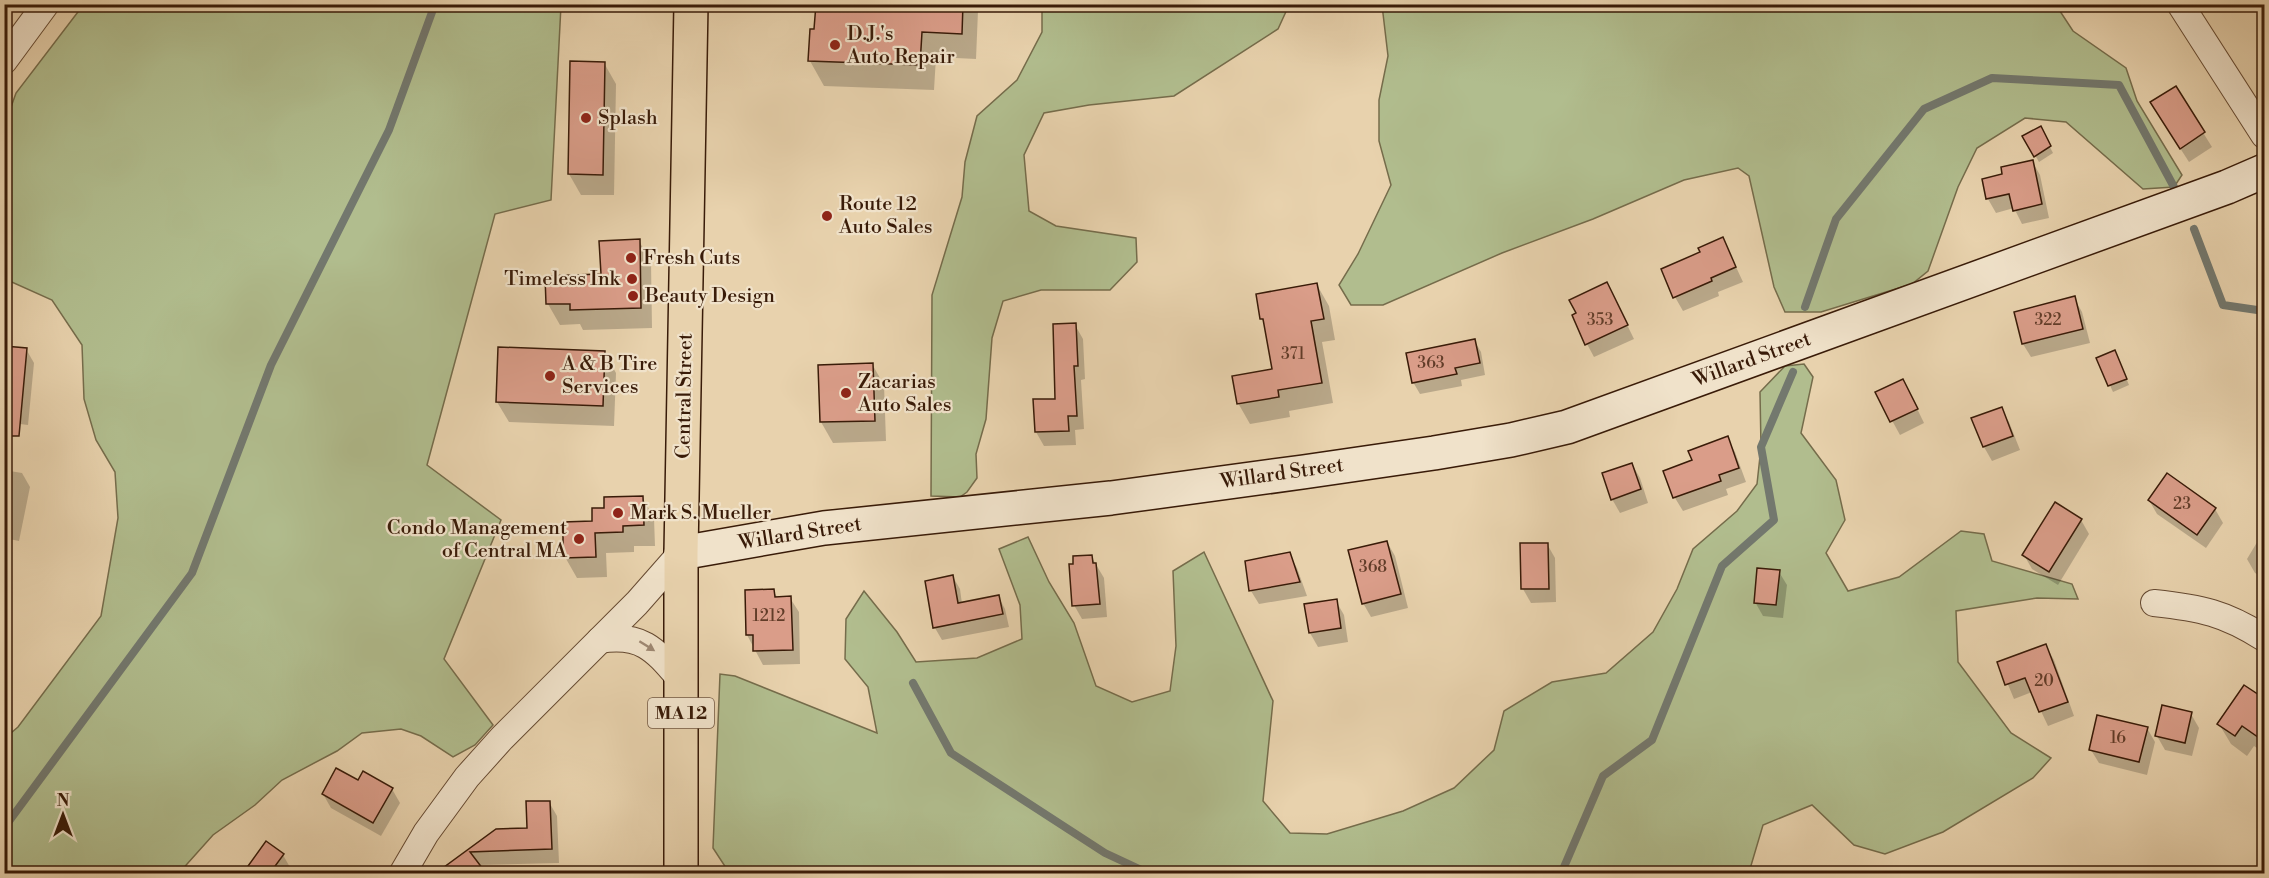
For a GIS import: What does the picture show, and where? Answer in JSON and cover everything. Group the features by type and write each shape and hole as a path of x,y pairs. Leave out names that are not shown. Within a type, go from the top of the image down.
{"main road":[{"name":"Central Street","path":"681,873 681,553 691,4"}],"street":[{"path":"4,61 46,4"},
{"path":"2180,4 2265,135"},
{"name":"Willard Street","path":"681,553 824,528 1111,498 1338,467 1500,442 1567,427 2227,187 2265,171"},
{"path":"402,873 426,834 467,777 681,553"},
{"path":"2154,603 2186,606 2223,615 2265,638"},
{"path":"600,640 617,637 631,638 646,645 658,654 681,680"}],"green space":[{"path":"84,4 561,5 551,200 495,214 427,465 501,520 444,659 493,725 475,745 453,757 421,736 401,729 362,733 337,751 282,780 255,805 213,835 179,873 5,873 5,738 18,727 101,616 118,518 115,472 96,440 84,399 82,345 52,300 5,279 5,124 16,93"},
{"path":"1042,5 1289,5 1278,29 1174,96 1089,105 1044,113 1024,155 1029,211 1056,226 1136,238 1137,262 1110,290 1041,290 1003,301 992,338 986,419 976,454 977,478 967,492 960,497 931,496 932,295 962,197 965,162 977,116 1017,80 1042,32"},
{"path":"1382,5 2056,5 2073,31 2126,68 2137,101 2182,175 2174,187 2143,189 2066,122 2025,118 1977,148 1958,187 1928,271 1912,284 1821,312 1785,312 1774,287 1749,176 1738,168 1684,180 1593,219 1502,253 1383,305 1351,305 1339,285 1358,254 1391,185 1379,141 1379,100 1388,56"},
{"path":"1804,364 1813,377 1801,433 1836,480 1845,520 1826,553 1848,591 1899,577 1961,531 1984,534 1992,561 2072,584 2078,599 2037,598 1956,611 1958,662 2011,733 2051,758 2033,778 1943,832 1885,854 1854,845 1812,805 1763,825 1750,869 1736,874 730,874 713,848 720,674 735,676 877,733 868,687 845,659 846,619 864,591 897,632 916,662 977,658 1022,639 1020,605 999,549 1028,537 1049,582 1074,623 1096,686 1132,702 1170,691 1176,646 1173,571 1204,552 1273,701 1263,801 1290,833 1327,834 1403,811 1454,788 1494,750 1504,711 1552,682 1606,673 1653,632 1677,589 1693,549 1737,511 1757,484 1761,447 1760,392 1785,366"}],"building":[{"name":"D.J.'s Auto Repair","path":"816,4 963,4 962,34 922,32 920,65 808,61 810,29 814,29"},
{"name":"Splash","path":"570,61 605,62 603,175 568,174"},
{"path":"2176,86 2205,132 2180,149 2150,102"},
{"path":"2041,126 2051,146 2034,157 2022,136"},
{"path":"2033,160 2042,204 2013,211 2009,194 1986,199 1982,179 2002,174 2001,167"},
{"path":"1723,237 1736,267 1711,278 1712,281 1673,298 1661,269 1700,252 1698,248"},
{"path":"640,239 641,308 570,310 570,304 546,304 545,276 601,274 599,241"},
{"path":"1607,282 1628,325 1585,345 1572,315 1576,313 1569,300"},
{"path":"1317,283 1324,319 1311,321 1322,383 1278,390 1279,397 1237,404 1232,376 1272,369 1256,294"},
{"path":"2075,296 2083,329 2022,344 2014,312"},
{"path":"1076,323 1078,366 1074,366 1077,416 1068,416 1069,431 1035,432 1033,399 1055,399 1053,324"},
{"path":"1475,339 1480,363 1455,368 1457,374 1412,383 1406,353"},
{"path":"4,346 27,348 19,436 4,436"},
{"name":"A & B Tire Services","path":"498,347 605,351 603,406 496,402"},
{"path":"2115,350 2127,379 2108,386 2096,358"},
{"name":"Zacarias Auto Sales","path":"873,363 875,421 820,422 818,365"},
{"path":"1903,379 1918,409 1890,422 1875,392"},
{"path":"2002,407 2013,436 1983,447 1971,418"},
{"path":"1728,436 1739,468 1719,475 1721,481 1673,498 1663,471 1692,460 1688,451"},
{"path":"1632,463 1641,489 1611,500 1602,473"},
{"path":"2167,473 2216,508 2197,535 2148,500"},
{"path":"643,496 644,525 623,526 623,532 595,533 596,557 563,558 563,522 592,521 592,508 604,508 604,497"},
{"path":"2055,502 2082,519 2049,572 2022,555"},
{"path":"1387,541 1401,594 1362,604 1348,550"},
{"path":"1520,543 1548,543 1549,589 1521,589"},
{"path":"1290,552 1300,582 1249,591 1245,561"},
{"path":"1092,555 1093,563 1096,563 1100,604 1072,606 1069,564 1073,564 1073,556"},
{"path":"1757,568 1780,570 1776,605 1754,603"},
{"path":"953,575 958,603 999,595 1003,614 933,628 925,581"},
{"path":"774,589 775,597 791,596 793,650 753,651 753,635 746,635 745,590"},
{"path":"1337,599 1341,628 1309,633 1304,604"},
{"path":"2046,644 2068,702 2039,712 2025,678 2005,685 1997,662"},
{"path":"2244,685 2265,699 2265,742 2242,726 2235,736 2217,724"},
{"path":"2162,705 2192,712 2185,743 2155,736"},
{"path":"2097,715 2148,727 2139,762 2089,750"},
{"path":"336,768 358,780 363,771 393,788 373,823 322,794"},
{"path":"526,801 550,801 552,849 470,852 486,873 436,873 496,829 527,828"},
{"path":"266,841 284,854 270,873 243,873"}],"waterway":[{"path":"4,828 192,573 271,365 389,130 435,4"},
{"path":"1805,307 1836,219 1924,109 1992,78 2119,85 2174,187"},
{"path":"2194,229 2223,305 2264,311"},
{"path":"1561,874 1603,776 1652,740 1722,566 1774,520 1761,447 1793,372"},
{"path":"913,683 951,753 1105,853 1150,874"}],"place":[{"name":"D.J.'s Auto Repair","path":"835,45"},
{"name":"Splash","path":"586,118"},
{"name":"Route 12 Auto Sales","path":"827,216"},
{"name":"Fresh Cuts","path":"631,258"},
{"name":"Timeless Ink","path":"632,279"},
{"name":"Beauty Design","path":"633,296"},
{"name":"A & B Tire Services","path":"550,376"},
{"name":"Zacarias Auto Sales","path":"846,393"},
{"name":"Mark S. Mueller","path":"618,513"},
{"name":"Condo Management of Central MA","path":"579,539"}]}
